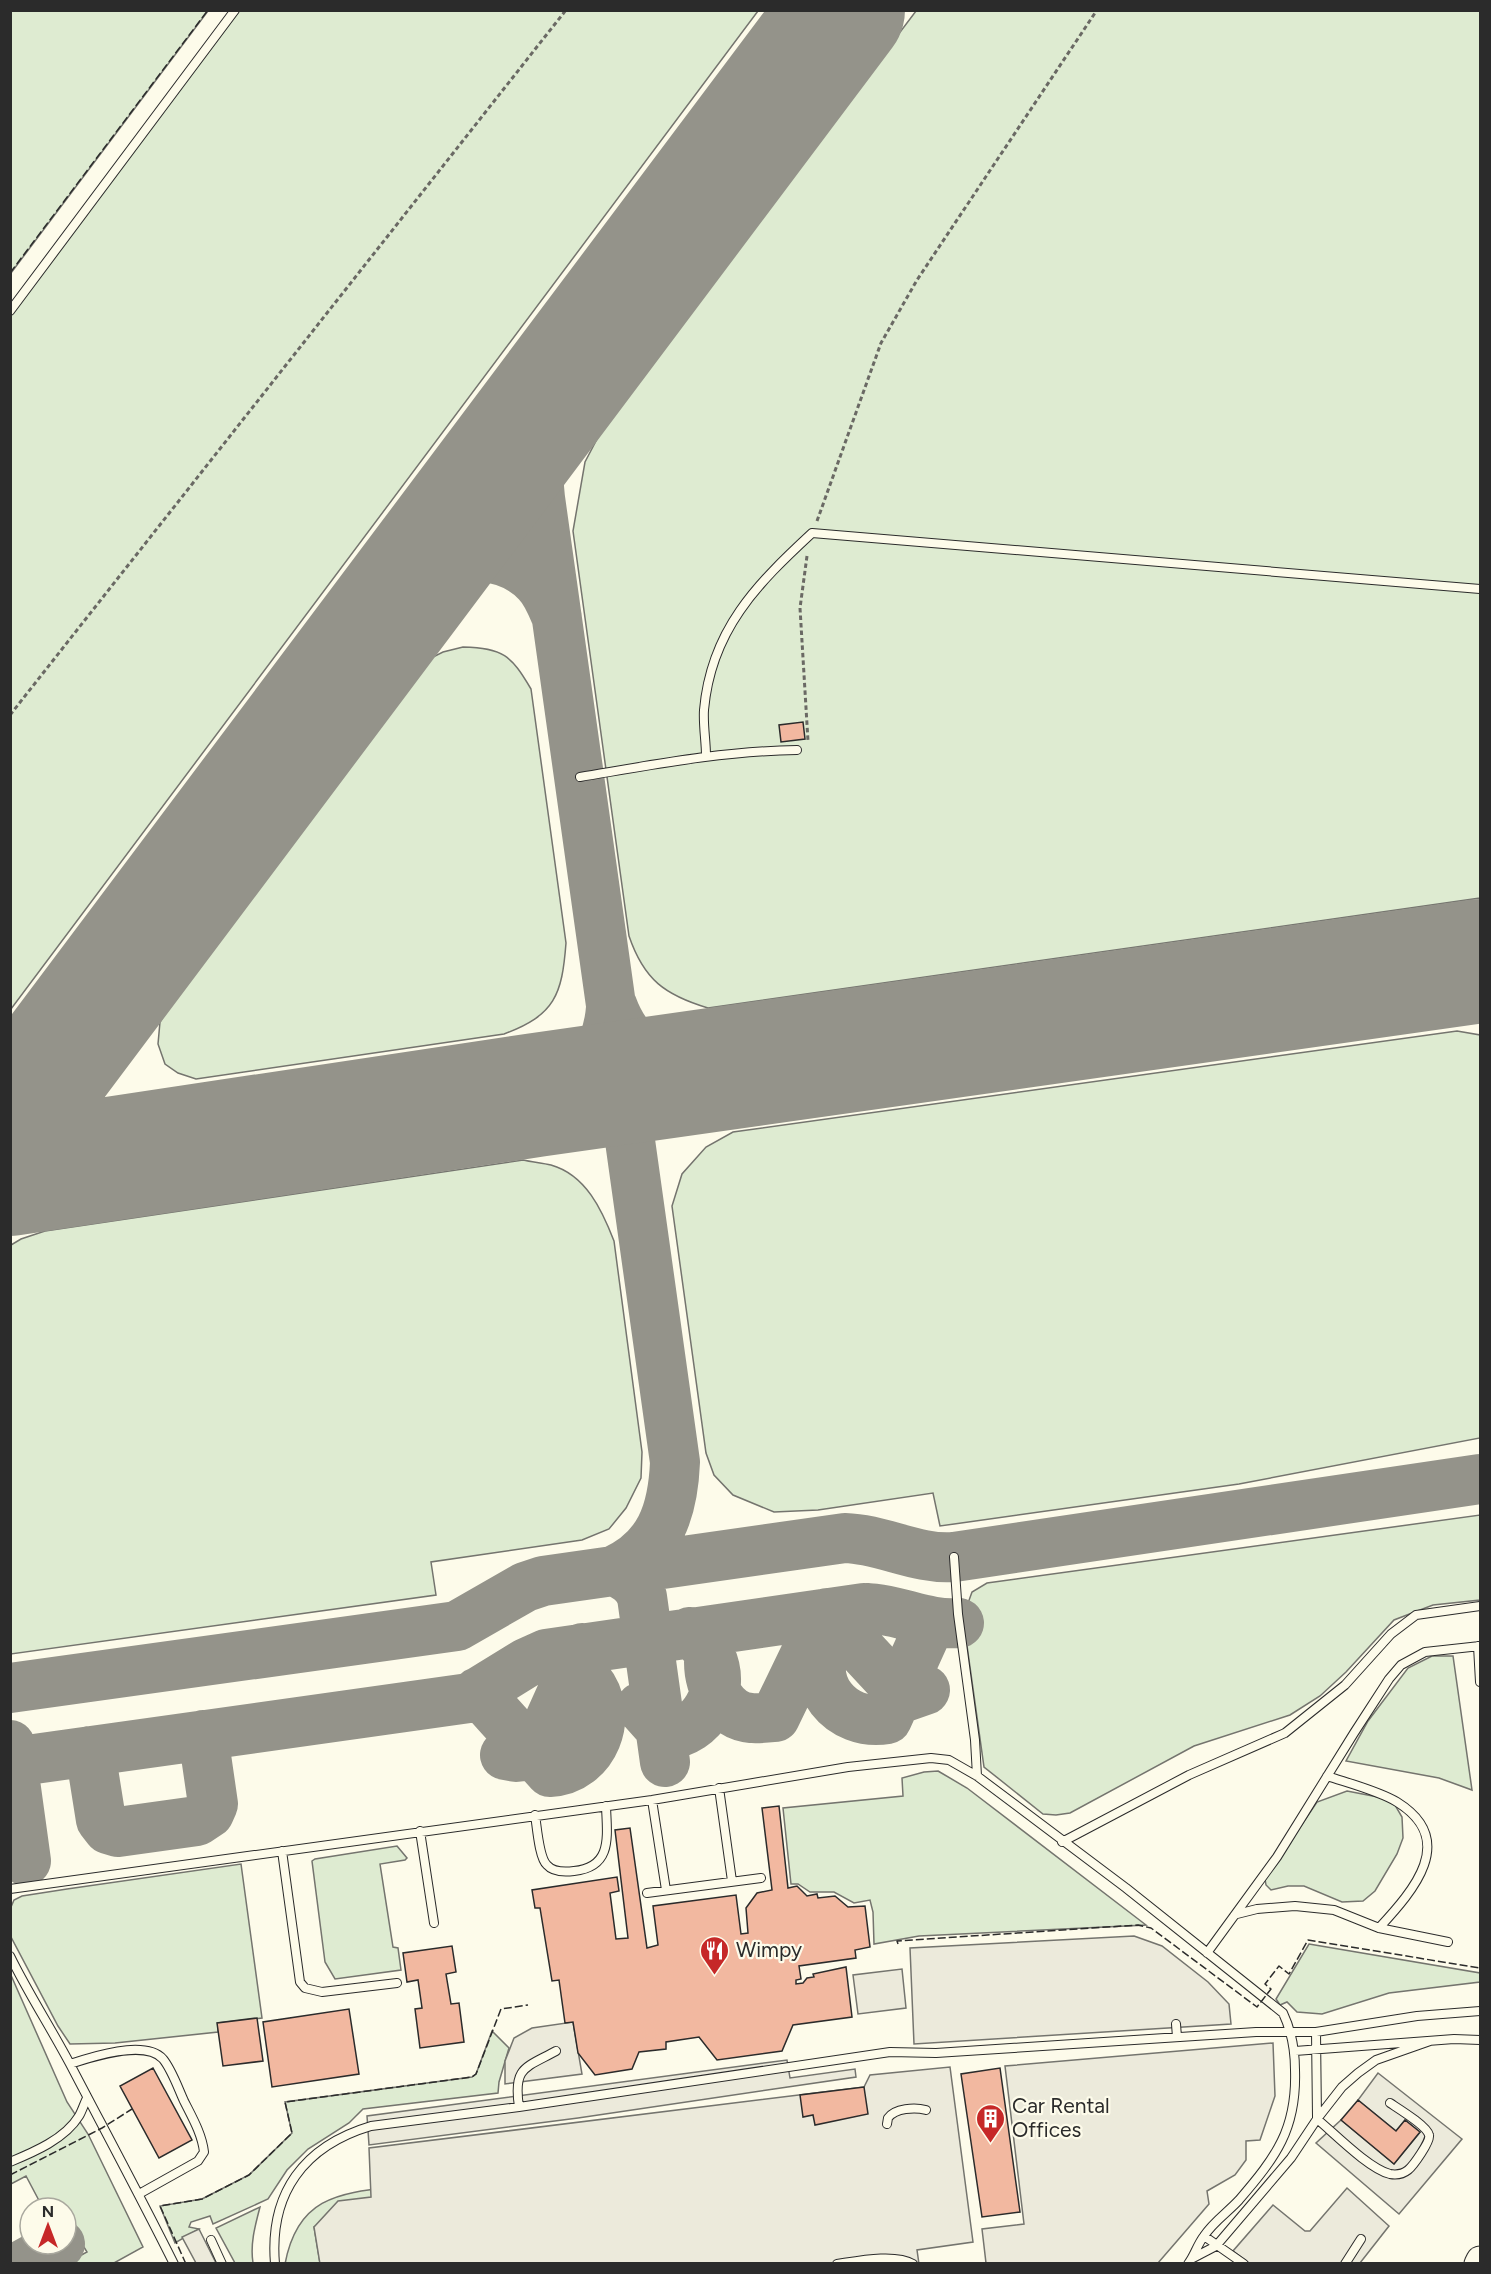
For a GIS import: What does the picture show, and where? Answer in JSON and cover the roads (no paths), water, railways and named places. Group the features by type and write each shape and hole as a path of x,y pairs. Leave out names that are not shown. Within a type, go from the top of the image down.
{"main road":[{"path":"1478,2264 1480,2260"}],"lane":[{"path":"10,311 235,10"},
{"path":"706,756 704,711 717,649 739,610 777,566 812,533 1480,589"},
{"path":"580,777 706,756 797,750"},
{"path":"954,1557 958,1614 975,1740 977,1776"},
{"path":"1062,1842 1189,1775 1285,1733 1345,1685 1391,1634 1416,1615 1480,1606"},
{"path":"1207,1953 1277,1857 1389,1679 1401,1665 1425,1652 1479,1646 1480,1682"},
{"path":"10,1889 652,1800 848,1767 931,1758 949,1760 977,1776 1126,1888 1283,2013 1295,2051 1295,2103 1286,2134 1275,2155 1259,2176 1204,2236 1190,2261"},
{"path":"1328,1776 1396,1802 1415,1816 1424,1828 1428,1843 1427,1857 1420,1873 1397,1908 1379,1928"},
{"path":"718,1788 732,1881"},
{"path":"652,1800 666,1890"},
{"path":"535,1815 543,1858 547,1865 554,1870 584,1870 597,1863 605,1852 606,1806"},
{"path":"420,1831 434,1923"},
{"path":"282,1851 300,1982 305,1988 322,1992 397,1983"},
{"path":"647,1893 761,1878"},
{"path":"1237,1914 1257,1909 1294,1906 1334,1910 1379,1928 1448,1942"},
{"path":"10,1956 139,2194 174,2264"},
{"path":"275,2264 275,2229 285,2192 296,2173 324,2146 349,2132 371,2126 890,2052 936,2053 1256,2032 1316,2032 1417,2016 1480,2011"},
{"path":"1176,2024 1177,2037"},
{"path":"1316,2032 1317,2118 1372,2165 1389,2174 1398,2175 1408,2170 1428,2142 1429,2135 1425,2129 1390,2103"},
{"path":"1295,2051 1430,2041 1480,2040"},
{"path":"1190,2261 1216,2246 1291,2158 1317,2118 1342,2087 1376,2060 1430,2041"},
{"path":"519,2106 516,2086 519,2074 556,2050"},
{"path":"69,2064 101,2054 129,2051 150,2052 163,2058 203,2141 204,2152 198,2161 139,2194"},
{"path":"10,2162 33,2152 59,2136 79,2116 87,2098"},
{"path":"887,2124 888,2118 896,2111 922,2108 926,2110"},
{"path":"1204,2236 1244,2264"},
{"path":"211,2240 222,2264"},
{"path":"1345,2264 1361,2240"},
{"path":"837,2264 879,2259 900,2259 912,2264"}],"place":[{"name":"Wimpy","path":"715,1976"},
{"name":"Car Rental Offices","path":"991,2144"}]}
